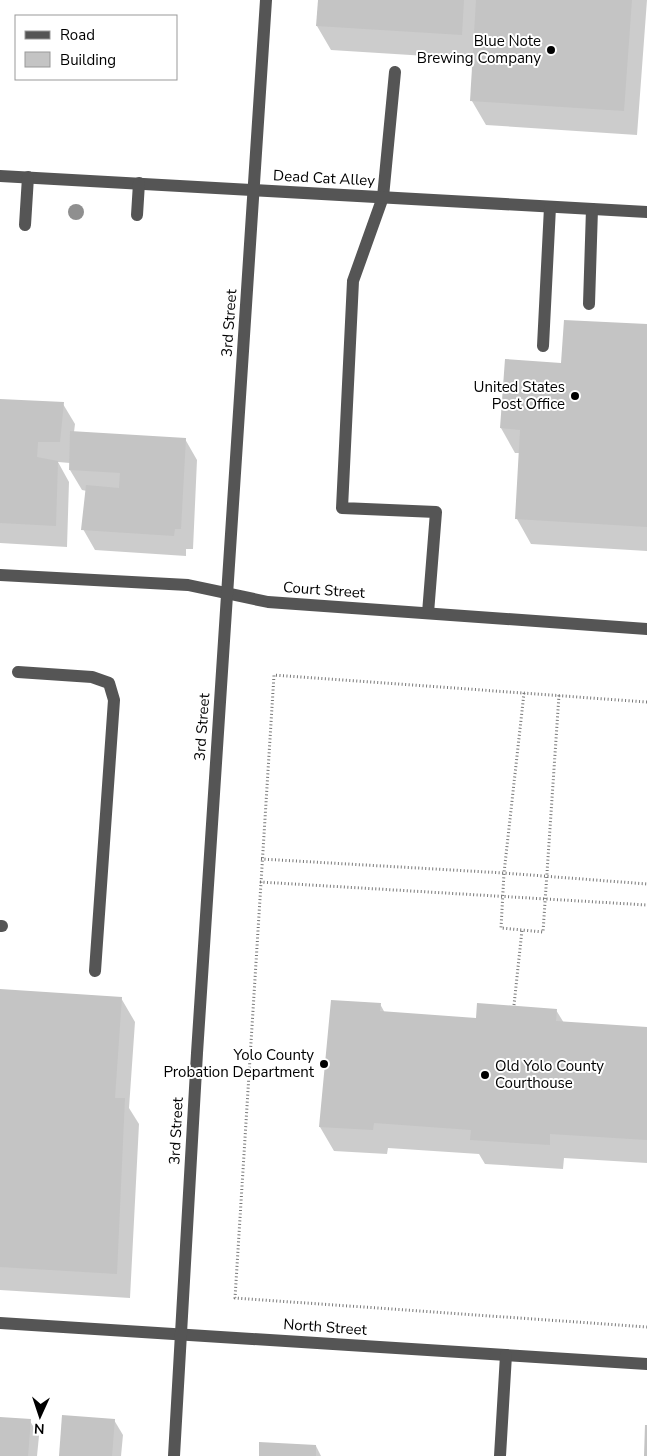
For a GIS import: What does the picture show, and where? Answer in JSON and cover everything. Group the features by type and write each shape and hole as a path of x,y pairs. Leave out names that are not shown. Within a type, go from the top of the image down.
{"street":[{"name":"3rd Street","path":"174,1456 197,1053 266,0"},
{"path":"395,72 383,197 353,281 342,508 436,512 428,613"},
{"name":"Dead Cat Alley","path":"0,176 647,212"},
{"path":"25,225 28,177"},
{"path":"137,215 139,183"},
{"path":"543,346 550,207"},
{"path":"589,304 592,209"},
{"name":"Court Street","path":"0,575 188,585 268,602 647,629"},
{"path":"18,672 92,677 109,683 114,700 94,970"},
{"name":"North Street","path":"0,1323 647,1364"},
{"path":"500,1456 506,1355"}],"path":[{"path":"647,702 274,675 235,1298 647,1327"},
{"path":"524,693 504,873 501,928 543,932 559,696"},
{"path":"262,859 504,873 647,884"},
{"path":"260,882 647,905"},
{"path":"514,1005 522,930"}],"building":[{"path":"318,0 464,0 462,35 316,26"},
{"name":"Blue Note Brewing Company","path":"476,0 632,0 624,111 470,101"},
{"name":"United States Post Office","path":"564,320 647,324 647,527 515,519 520,430 500,428 505,359 561,363"},
{"path":"0,399 64,402 60,442 38,442 37,457 58,461 56,526 0,523"},
{"path":"70,431 186,438 181,529 175,529 174,536 81,530 86,485 119,488 120,473 69,470"},
{"path":"0,989 122,997 115,1098 125,1098 117,1274 0,1267"},
{"name":"Old Yolo County Courthouse","path":"331,1000 381,1003 380,1011 476,1018 477,1003 557,1009 556,1021 647,1027 647,1140 550,1134 550,1145 470,1140 471,1130 374,1123 373,1130 319,1127"},
{"path":"62,1415 115,1419 112,1456 59,1456"},
{"path":"0,1417 31,1419 28,1456 0,1456"},
{"path":"645,1425 647,1425 647,1456 644,1456"},
{"path":"259,1442 316,1445 316,1456 259,1456"}],"place":[{"name":"Blue Note Brewing Company","path":"551,50"},
{"name":"United States Post Office","path":"575,396"},
{"name":"Yolo County Probation Department","path":"324,1064"},
{"name":"Old Yolo County Courthouse","path":"485,1075"}]}
